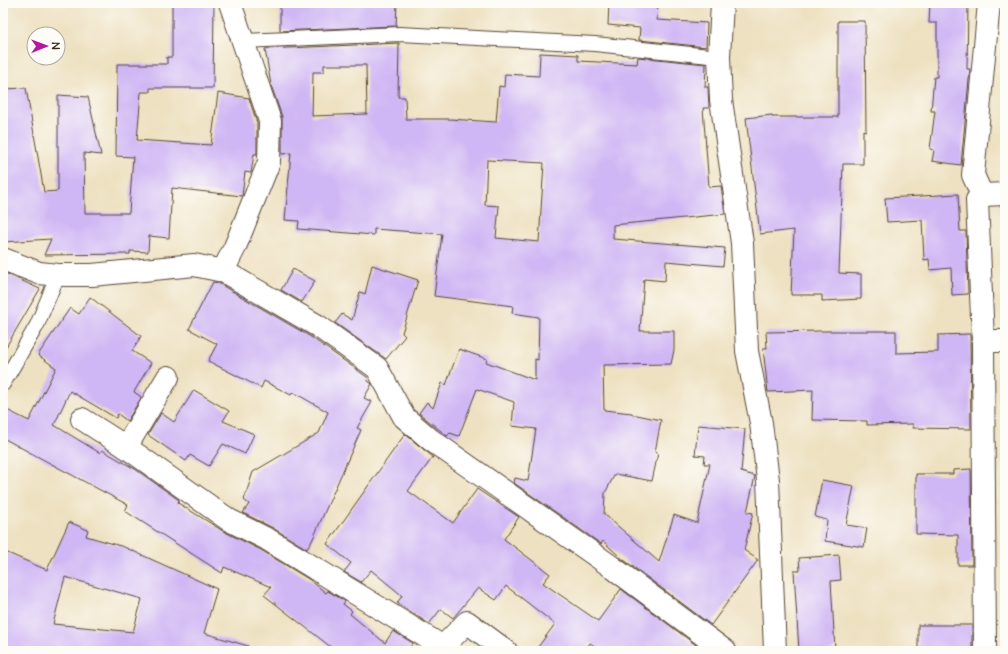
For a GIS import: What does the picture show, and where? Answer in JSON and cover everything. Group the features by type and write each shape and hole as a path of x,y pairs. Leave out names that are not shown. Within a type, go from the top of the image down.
{"street":[{"path":"223,271 235,247 269,162 270,121 230,3"},
{"path":"722,3 719,57 721,100 742,243 747,351 761,422 768,480 775,651"},
{"path":"982,195 973,175 989,3"},
{"path":"985,651 983,341 977,200 982,195 1005,194"},
{"path":"3,259 39,273 58,275 92,275 194,265 223,271 318,326 377,368 404,417 430,440 612,567 725,651"},
{"path":"983,341 1005,341"},
{"path":"126,447 168,377"},
{"path":"82,419 126,447 229,520 268,539 441,649 468,622 506,651"}],"lane":[{"path":"243,41 400,34 595,44 719,57"},
{"path":"3,384 37,325 58,275"}],"building":[{"path":"172,3 214,3 213,88 150,88 150,92 141,92 137,140 211,145 218,93 249,98 257,123 257,154 254,154 251,173 245,172 242,196 172,188 169,238 149,236 148,252 130,251 130,254 44,255 51,239 3,242 3,89 26,88 44,192 58,191 58,95 88,97 101,155 84,153 85,213 129,213 133,157 116,156 117,64 167,64 167,57 172,57"},
{"path":"280,3 397,3 396,26 280,31"},
{"path":"609,3 658,3 657,20 707,23 706,47 639,40 640,28 608,25"},
{"path":"930,3 968,3 967,69 970,69 961,165 932,161 934,150 930,149 935,111 931,111 934,77 937,77 937,23 929,23"},
{"path":"838,21 865,21 866,131 863,130 863,164 843,164 839,273 861,274 861,299 822,301 822,295 791,295 794,230 760,234 746,118 772,115 772,117 838,117"},
{"path":"399,43 398,97 405,97 406,119 449,119 496,122 499,86 504,87 505,74 539,76 540,53 578,55 578,61 637,64 638,57 706,64 705,87 708,87 709,108 703,108 709,187 721,186 725,214 613,225 613,239 725,248 723,266 666,261 665,281 644,279 640,331 674,331 674,350 671,364 603,365 604,410 632,413 661,420 655,452 658,453 652,481 615,474 605,493 604,514 659,562 674,515 697,523 710,464 704,464 705,456 695,455 698,425 745,429 741,472 755,476 747,512 753,513 744,550 758,560 711,625 620,557 603,541 601,544 514,483 515,478 528,481 536,429 512,426 514,402 477,389 459,436 450,433 447,436 419,413 427,402 433,408 442,383 446,385 459,349 487,359 486,362 535,380 535,359 538,360 539,317 512,313 513,306 434,296 442,234 374,229 374,235 298,229 299,221 285,220 291,153 282,154 282,117 271,85 265,49","holes":["324,65 366,65 367,114 312,116 313,72 324,72","487,160 544,163 539,242 496,238 499,206 485,205"]},
{"path":"958,194 960,231 966,231 968,294 952,295 951,268 930,270 929,259 924,260 922,220 887,222 885,198"},
{"path":"372,265 418,280 402,333 405,336 386,359 335,323 342,314 352,320 360,292 365,294"},
{"path":"293,269 315,281 302,302 281,290"},
{"path":"3,272 40,289 3,352"},
{"path":"213,282 218,283 311,337 367,377 368,381 372,384 364,398 372,402 357,428 361,430 307,549 273,528 243,513 249,504 244,500 253,472 319,433 328,412 293,392 291,395 264,381 261,388 208,361 217,344 189,329"},
{"path":"90,297 141,336 132,351 151,363 134,392 141,398 127,421 118,414 116,418 70,391 54,425 100,453 102,450 135,469 179,500 178,503 223,531 261,550 310,580 326,593 328,591 345,601 343,604 352,611 350,614 385,643 393,631 413,643 407,651 336,651 264,595 271,587 224,567 222,573 125,511 128,505 3,438 3,408 29,421 56,368 38,355 70,308 79,314"},
{"path":"896,331 896,353 938,352 938,335 970,334 971,429 913,428 913,424 867,425 867,421 812,420 813,390 768,392 763,348 767,348 766,332"},
{"path":"194,390 229,411 223,421 254,434 245,454 223,444 209,466 190,455 186,461 148,435 161,413 174,422"},
{"path":"405,434 433,457 408,491 453,523 477,489 519,517 504,539 550,574 543,583 598,621 621,589 696,645 692,651 602,651 590,643 584,651 535,651 555,624 506,586 496,600 478,588 453,618 441,609 429,624 397,603 402,596 371,570 361,582 344,572 351,563 327,544"},
{"path":"971,469 972,565 958,565 958,535 916,534 916,474 953,474 953,470"},
{"path":"822,480 854,486 846,525 867,528 864,547 825,541 827,520 815,517"},
{"path":"69,522 88,530 86,536 124,547 217,589 204,633 248,646 248,651 131,651 99,648 99,651 46,649 46,651 3,651 3,551 47,570","holes":["65,577 142,599 133,632 53,624"]},
{"path":"839,555 841,580 831,581 835,649 832,649 832,651 799,651 794,571 800,571 799,558"},
{"path":"918,625 972,625 972,651 918,651"}]}
